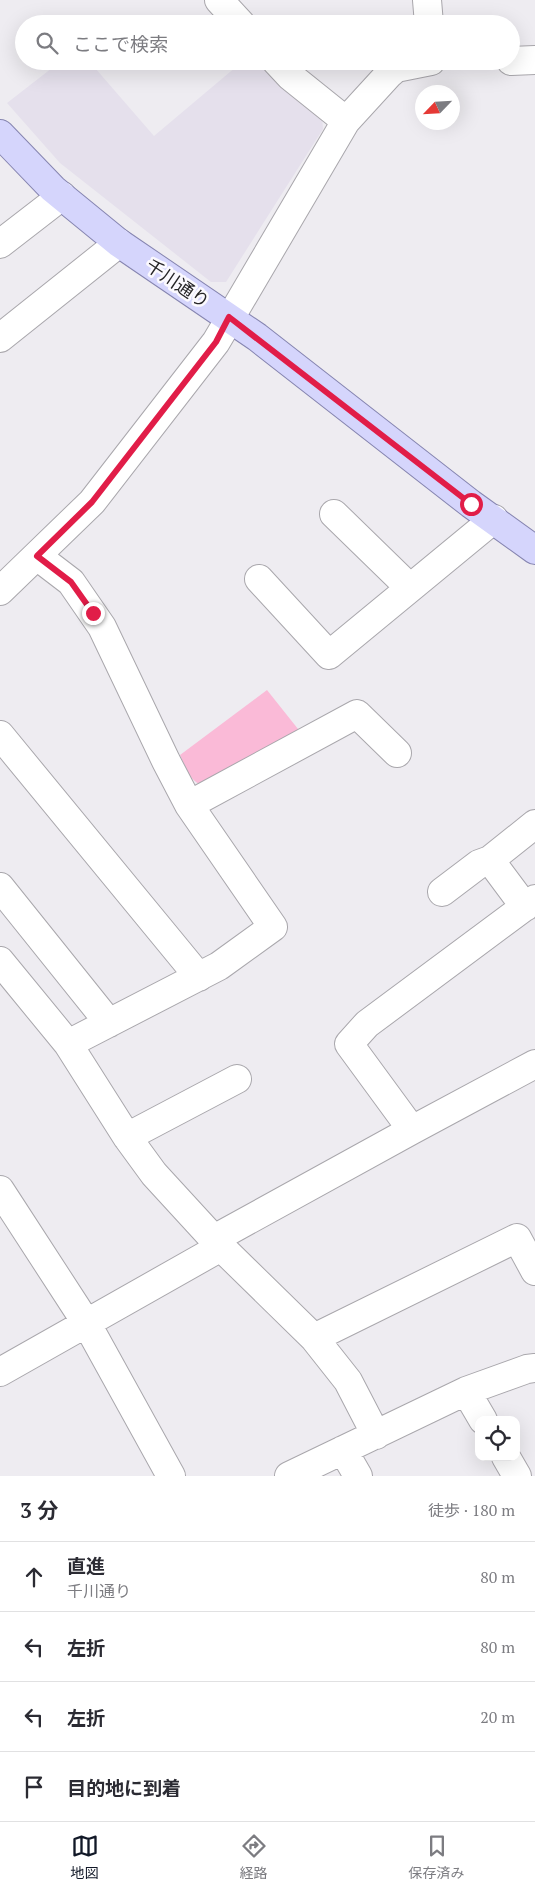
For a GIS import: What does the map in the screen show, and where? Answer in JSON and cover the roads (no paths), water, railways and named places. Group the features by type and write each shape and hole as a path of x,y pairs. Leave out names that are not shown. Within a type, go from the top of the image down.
{"main road":[{"name":"千川通り","path":"0,134 52,188 119,243 229,317 535,550"}],"street":[{"path":"219,0 233,15"},
{"path":"427,0 428,15"},
{"path":"520,60 535,60"},
{"path":"284,70 346,121"},
{"path":"0,591 92,502 216,342 346,121 394,70"},
{"path":"0,244 62,196"},
{"path":"0,338 119,243"},
{"path":"334,514 410,588"},
{"path":"259,579 329,655 494,520"},
{"path":"37,556 71,582 102,627 189,805 273,927 219,966 68,1044"},
{"path":"189,805 357,714 397,753"},
{"path":"0,735 199,977"},
{"path":"442,892 479,864 490,860 535,824"},
{"path":"412,1130 349,1044 367,1024 530,903 490,860"},
{"path":"0,887 109,1023"},
{"path":"4,974 68,1044 127,1137 154,1174 218,1243 314,1338 348,1381 376,1435"},
{"path":"0,1372 87,1324 218,1243 412,1130 535,1064"},
{"path":"127,1137 237,1079"},
{"path":"0,1190 87,1324 171,1476"},
{"path":"314,1338 517,1238 532,1257"},
{"path":"289,1476 466,1391 532,1374"},
{"path":"466,1391 481,1416"},
{"path":"343,1450 358,1476"},
{"path":"508,1461 517,1476"}]}
